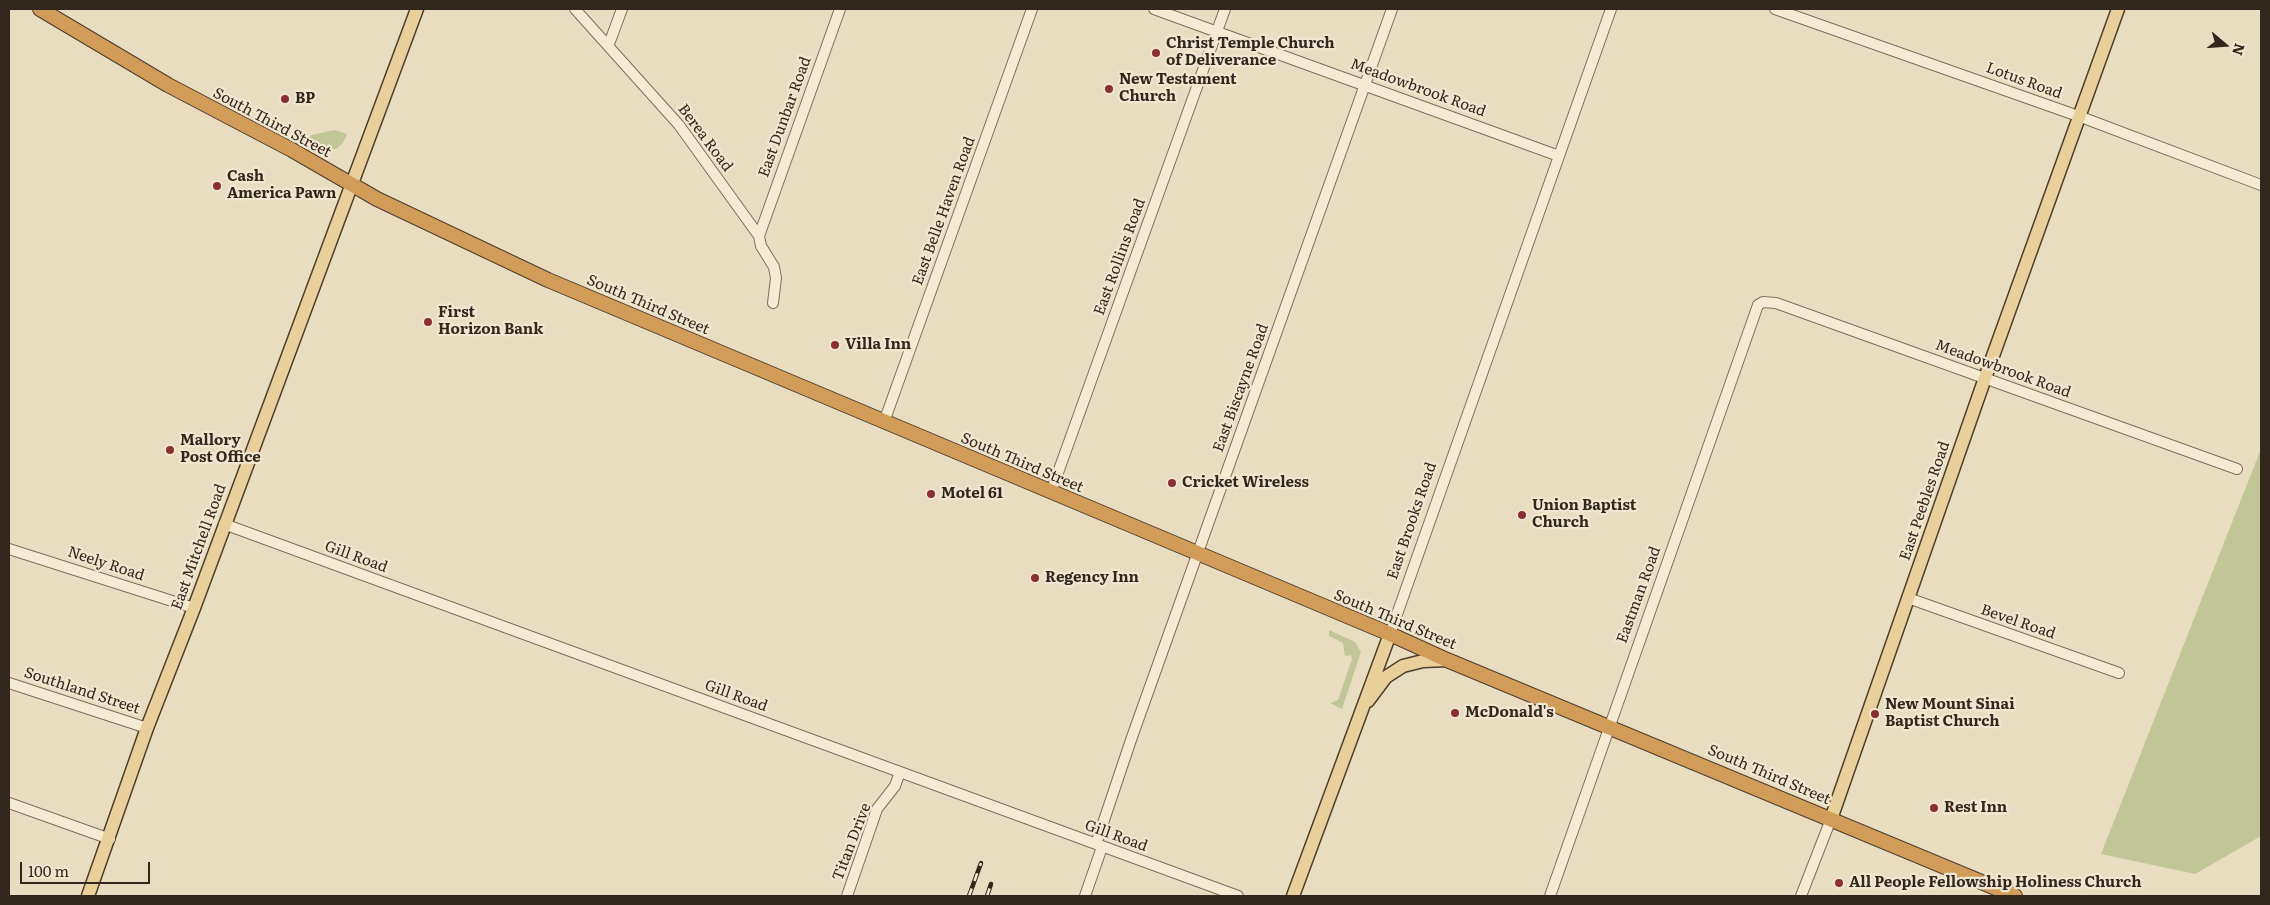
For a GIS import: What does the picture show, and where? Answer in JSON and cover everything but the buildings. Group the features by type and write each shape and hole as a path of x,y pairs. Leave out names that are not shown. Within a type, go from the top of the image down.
{"highway":[{"name":"South Third Street","path":"40,9 220,114 377,199 548,280 1390,634 1447,660 2015,896"}],"main road":[{"name":"East Mitchell Road","path":"88,896 110,839 146,728 194,608 417,9"},
{"name":"East Peebles Road","path":"1831,819 1984,378 2081,117 2118,9"},
{"name":"East Brooks Road","path":"1293,896 1359,713 1390,634"},
{"path":"1359,713 1390,674 1403,666 1423,661 1447,660"}],"street":[{"name":"Berea Road","path":"576,9 679,125 759,236 761,246 774,267 776,287 773,303"},
{"path":"609,44 622,9"},
{"name":"East Dunbar Road","path":"759,236 840,9"},
{"name":"East Belle Haven Road","path":"884,422 1032,9"},
{"name":"Meadowbrook Road","path":"1154,9 1366,84 1559,156"},
{"name":"East Rollins Road","path":"1050,492 1225,9"},
{"name":"East Biscayne Road","path":"1085,896 1099,846 1198,554 1392,9"},
{"name":"East Brooks Road","path":"1390,634 1527,242 1611,9"},
{"name":"Lotus Road","path":"1775,9 2081,117 2261,185"},
{"name":"Meadowbrook Road","path":"1758,305 1768,301 1776,303 2237,468"},
{"name":"Eastman Road","path":"1550,896 1758,305"},
{"name":"Gill Road","path":"224,524 1238,896"},
{"name":"Neely Road","path":"9,549 194,608"},
{"name":"Bevel Road","path":"1908,598 2119,673"},
{"name":"Southland Street","path":"9,684 146,728"},
{"name":"Titan Drive","path":"848,896 878,809 895,786 900,772"},
{"path":"9,803 110,839"},
{"name":"East Peebles Road","path":"1801,896 1831,819"}],"green space":[{"path":"335,130 347,134 343,143 336,149 325,149 308,140 311,135"},
{"path":"2261,449 2261,836 2195,874 2101,854"},
{"path":"1329,630 1355,642 1361,652 1342,709 1330,703 1338,700 1352,659 1351,655 1345,656 1343,643 1329,636"}],"railway":[{"path":"969,896 981,863"},
{"path":"987,896 991,884"}],"place":[{"name":"Christ Temple Church of Deliverance","path":"1156,53"},
{"name":"New Testament Church","path":"1109,89"},
{"name":"BP","path":"285,99"},
{"name":"Cash America Pawn","path":"217,186"},
{"name":"First Horizon Bank","path":"428,322"},
{"name":"Villa Inn","path":"835,345"},
{"name":"Mallory Post Office","path":"170,450"},
{"name":"Cricket Wireless","path":"1172,483"},
{"name":"Motel 61","path":"931,494"},
{"name":"Union Baptist Church","path":"1522,515"},
{"name":"Regency Inn","path":"1035,578"},
{"name":"McDonald's","path":"1455,713"},
{"name":"New Mount Sinai Baptist Church","path":"1875,714"},
{"name":"Rest Inn","path":"1934,808"},
{"name":"All People Fellowship Holiness Church","path":"1839,883"}]}
